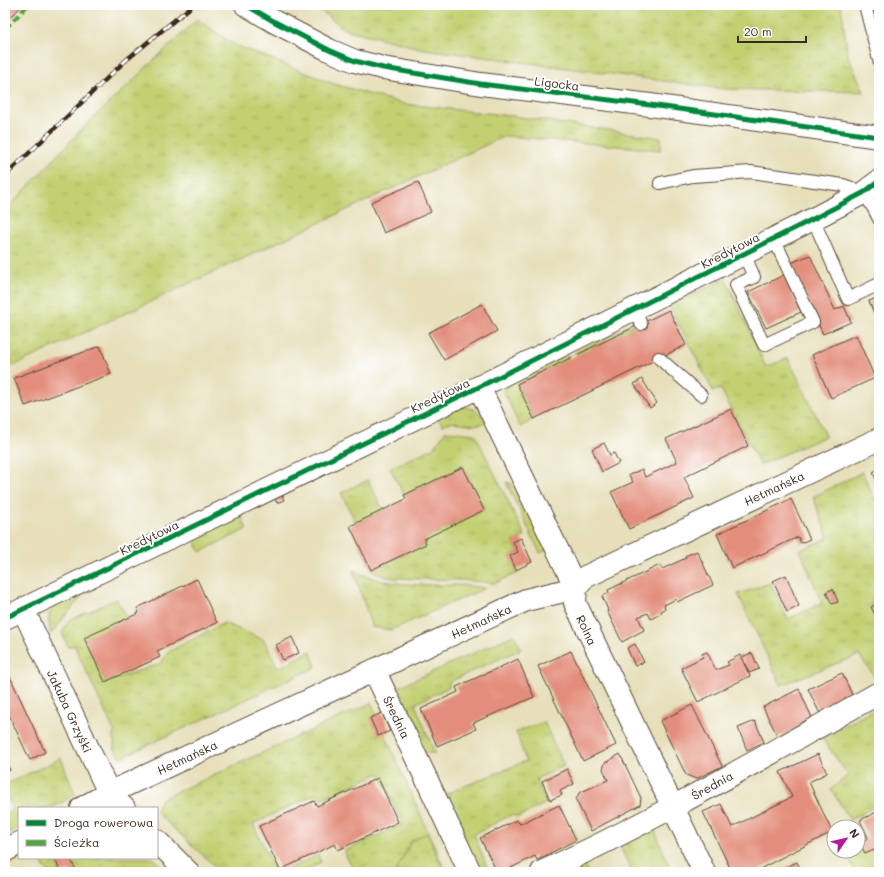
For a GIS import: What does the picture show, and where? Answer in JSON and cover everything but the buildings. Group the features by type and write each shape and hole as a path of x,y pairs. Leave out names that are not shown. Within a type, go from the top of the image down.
{"street":[{"name":"Ligocka","path":"246,5 328,50 355,61 390,70 474,83 650,105 879,137"},
{"name":"Kredytowa","path":"14,614 479,387 638,317 744,254 813,219 871,187"},
{"name":"Rolna","path":"479,387 576,588 575,603 671,807 704,872"},
{"name":"Hetmańska","path":"86,807 116,800 374,670 526,600 576,588 584,577 879,439"},
{"name":"Jakuba Grzyśki","path":"14,614 116,800"},
{"name":"Średnia","path":"374,670 470,872"},
{"name":"Średnia","path":"542,872 588,851 671,807 879,693"},
{"path":"158,842 188,872"},
{"path":"5,851 18,844"}],"lane":[{"path":"865,5 879,60"},
{"path":"660,183 693,176 751,172 843,185 853,188 871,187 872,205 879,219"},
{"path":"813,219 848,299 879,284"},
{"path":"744,254 754,276 736,285 764,345 813,322 774,239"},
{"path":"659,358 701,395"}],"green space":[{"path":"314,5 841,5 848,56 864,92 724,89 424,49 344,29"},
{"path":"197,19 233,44 334,84 404,104 513,116 661,138 661,150 505,136 13,366 5,345 5,211 84,127"},
{"path":"726,279 766,367 788,358 826,436 760,465 721,389 713,391 669,305"},
{"path":"636,323 637,326 577,355 575,352"},
{"path":"567,355 569,359 517,384 534,419 520,427 504,392 504,388 508,383"},
{"path":"461,407 470,408 476,411 482,415 487,422 475,425 453,422 442,425 437,416"},
{"path":"446,431 475,434 525,536 513,542 518,552 510,556 518,573 495,583 461,580 394,578 383,576 371,570 426,544 424,539 484,510 463,467 404,495 390,468 433,448"},
{"path":"862,472 875,500 879,498 879,597 871,602 879,620 879,683 859,655 781,685 738,594 770,583 788,619 822,603 800,550 828,538 813,497"},
{"path":"368,480 383,510 356,523 341,493"},
{"path":"506,482 517,485 548,549 540,553"},
{"path":"239,512 247,529 200,552 192,535"},
{"path":"353,570 378,580 404,584 460,585 485,588 391,630 372,627"},
{"path":"95,579 51,634 49,620 52,607"},
{"path":"117,599 127,619 85,639 105,682 160,664 168,652 224,623 264,640 278,668 310,651 316,667 120,758 114,747 114,731 74,645 68,647 62,633 69,620"},
{"path":"514,635 521,649 449,682 449,687 415,704 435,753 425,753 394,689"},
{"path":"371,703 446,872 354,872 344,851 403,824 380,773 321,799 316,794 253,824 276,872 221,872 158,814 157,807 161,799"},
{"path":"879,707 879,804 849,819 831,789 848,775 822,738"},
{"path":"544,722 564,766 536,779 546,803 519,817 511,815 474,834 489,872 479,872 443,795 526,761 516,732"},
{"path":"61,758 75,795 54,807 18,807 18,828 5,835 5,814 13,810 5,790 5,785"},
{"path":"651,822 672,872 632,872 617,840"},
{"path":"427,833 444,872 396,872 411,841"},
{"path":"866,840 879,861 879,872 856,872 849,859 866,859"},
{"path":"318,855 321,862 302,872 282,872"},
{"path":"40,859 56,859 55,860 61,872 49,872 44,867"},
{"path":"70,859 154,859 167,872 77,872"},
{"path":"584,862 588,872 562,872"}],"railway":[{"path":"5,176 125,61 193,5"}],"marked path":[{"path":"5,29 28,5"}],"cycle path":[{"path":"246,5 329,50 355,61 383,68 481,84 650,105 879,137"},
{"path":"5,618 479,387 813,219 863,193 879,181"}]}
